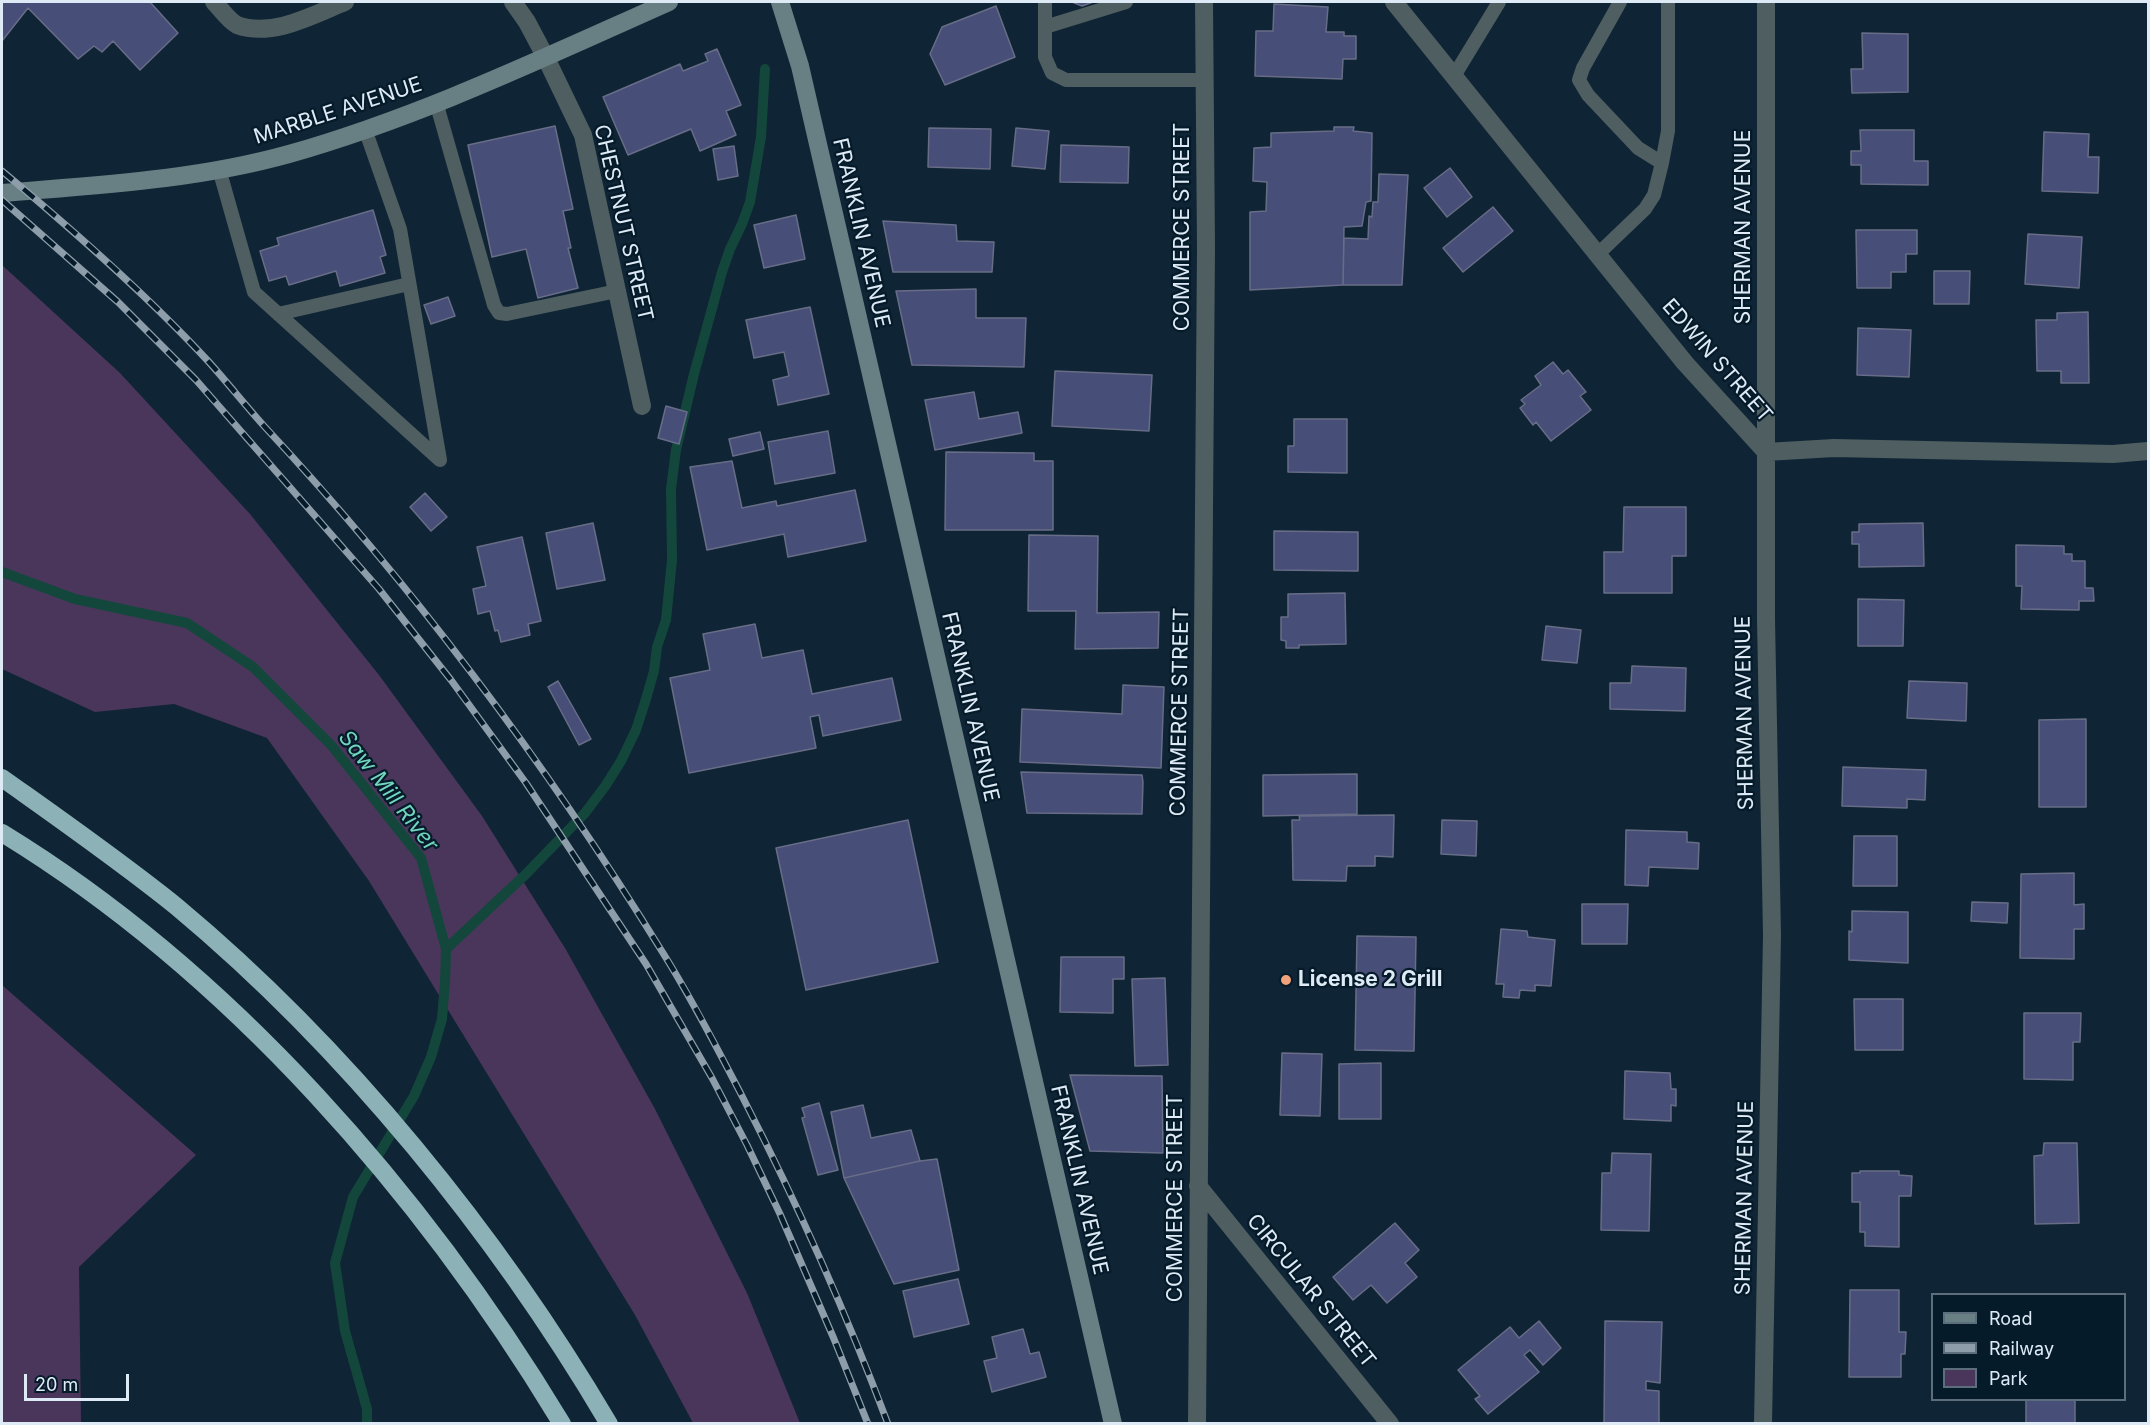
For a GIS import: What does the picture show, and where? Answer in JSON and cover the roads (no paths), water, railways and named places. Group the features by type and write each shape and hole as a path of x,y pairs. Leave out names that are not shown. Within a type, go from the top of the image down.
{"highway":[{"path":"2,778 79,831 178,909 276,997 430,1166 524,1292 609,1424"},
{"path":"2,833 82,885 180,964 274,1053 338,1121 417,1215 515,1348 562,1424"}],"main road":[{"name":"MARBLE AVENUE","path":"2,193 119,183 219,169 289,154 436,102 545,56 646,6 669,2"},
{"name":"FRANKLIN AVENUE","path":"780,2 800,66 1113,1424"}],"street":[{"path":"214,2 235,24 266,30 306,18 345,2"},
{"name":"CHESTNUT STREET","path":"513,2 527,22 545,56 583,135 642,406"},
{"name":"COMMERCE STREET","path":"1197,1424 1206,260 1204,2"},
{"name":"EDWIN STREET","path":"1394,2 1685,363 1766,452 1834,448 2113,454 2148,451"},
{"name":"SHERMAN AVENUE","path":"1763,1424 1772,935 1766,619 1766,2"},
{"name":"CIRCULAR STREET","path":"1198,1186 1390,1424"}],"lane":[{"path":"1045,2 1045,57 1052,73 1066,80 1205,80"},
{"path":"1045,27 1126,2"},
{"path":"1454,76 1498,2"},
{"path":"1620,2 1583,68 1579,80 1588,95 1638,148 1662,163"},
{"path":"1598,254 1645,209 1654,195 1668,131 1668,2"},
{"path":"436,102 494,304 499,313 507,314 617,291"},
{"path":"219,169 254,292 440,460 400,230 365,129"},
{"path":"278,314 409,284"}],"waterway":[{"path":"446,949 526,874 585,813 621,761 636,730 654,671 657,647 666,620 672,560 671,489 676,450 722,272 750,202 761,137 765,69"},
{"name":"Saw Mill River","path":"2,572 75,599 187,623 253,667 331,745 421,858 446,949 442,1019 431,1057 414,1096 353,1197 335,1263 345,1331 367,1409 367,1424"}],"railway":[{"path":"2,171 108,263 208,361 374,550 426,614 526,746 619,883 674,970 714,1042 801,1217 838,1299 888,1424"},
{"path":"2,200 118,302 196,380 379,589 451,680 526,783 646,964 712,1078 780,1214 868,1424"}],"place":[{"name":"License 2 Grill","path":"1286,980"}]}
